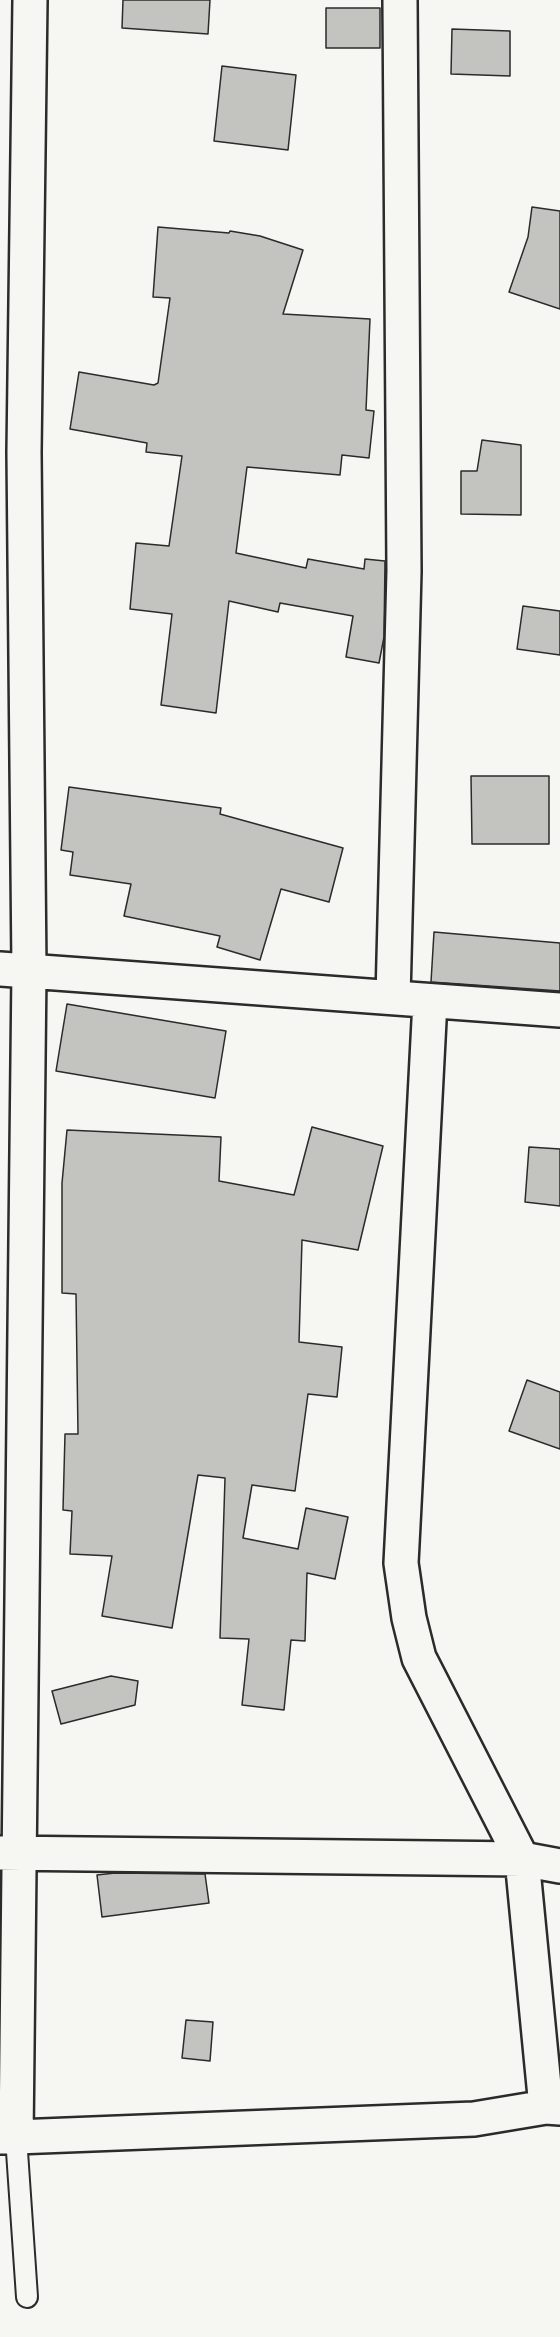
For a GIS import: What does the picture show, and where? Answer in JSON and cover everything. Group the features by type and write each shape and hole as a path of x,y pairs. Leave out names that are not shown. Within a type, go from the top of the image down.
{"street":[{"path":"30,0 14,970 8,2137 474,2119 553,2108 522,1859 419,1658 409,1618 401,1563 430,1000"},
{"path":"393,997 404,571 400,0"},
{"path":"14,970 560,1010"},
{"path":"10,1853 522,1859 560,1866"}],"lane":[{"path":"8,2137 27,2297"}],"building":[{"path":"123,0 210,0 208,34 122,28"},
{"path":"326,8 380,8 380,48 326,48"},
{"path":"452,29 510,31 510,76 451,74"},
{"path":"222,66 296,75 288,150 214,141"},
{"path":"532,207 560,211 560,309 509,292 528,237"},
{"path":"158,227 229,233 230,231 260,236 303,250 283,314 370,319 366,410 374,411 369,458 342,455 340,475 247,467 236,553 306,568 308,559 364,569 365,559 385,561 384,637 379,663 346,657 353,616 280,603 278,612 229,601 216,713 161,705 172,614 130,609 136,543 169,546 182,456 146,452 147,443 70,429 79,372 154,385 158,383 170,298 153,297"},
{"path":"482,440 521,445 521,515 461,514 461,471 477,471"},
{"path":"523,606 560,611 560,655 517,649"},
{"path":"471,776 549,776 549,844 472,844"},
{"path":"69,787 221,808 220,814 343,848 329,902 281,889 260,960 217,947 220,936 124,916 131,884 70,875 73,852 61,850"},
{"path":"434,932 560,943 560,991 431,982"},
{"path":"67,1004 226,1031 215,1098 56,1071"},
{"path":"312,1127 383,1146 358,1250 302,1240 299,1342 342,1347 337,1397 308,1394 295,1491 252,1485 243,1538 298,1549 306,1508 348,1517 335,1579 307,1573 305,1641 291,1640 284,1710 242,1705 249,1639 220,1638 225,1478 198,1475 172,1628 102,1616 112,1556 70,1554 72,1511 63,1510 65,1434 78,1434 76,1294 62,1293 62,1183 67,1130 221,1137 219,1181 294,1195"},
{"path":"529,1147 560,1149 560,1206 525,1202"},
{"path":"527,1380 560,1392 560,1449 509,1431"},
{"path":"111,1676 138,1681 135,1705 61,1724 52,1691"},
{"path":"115,1873 205,1874 209,1903 102,1917 97,1875"},
{"path":"186,2020 213,2022 210,2061 182,2058"}]}
